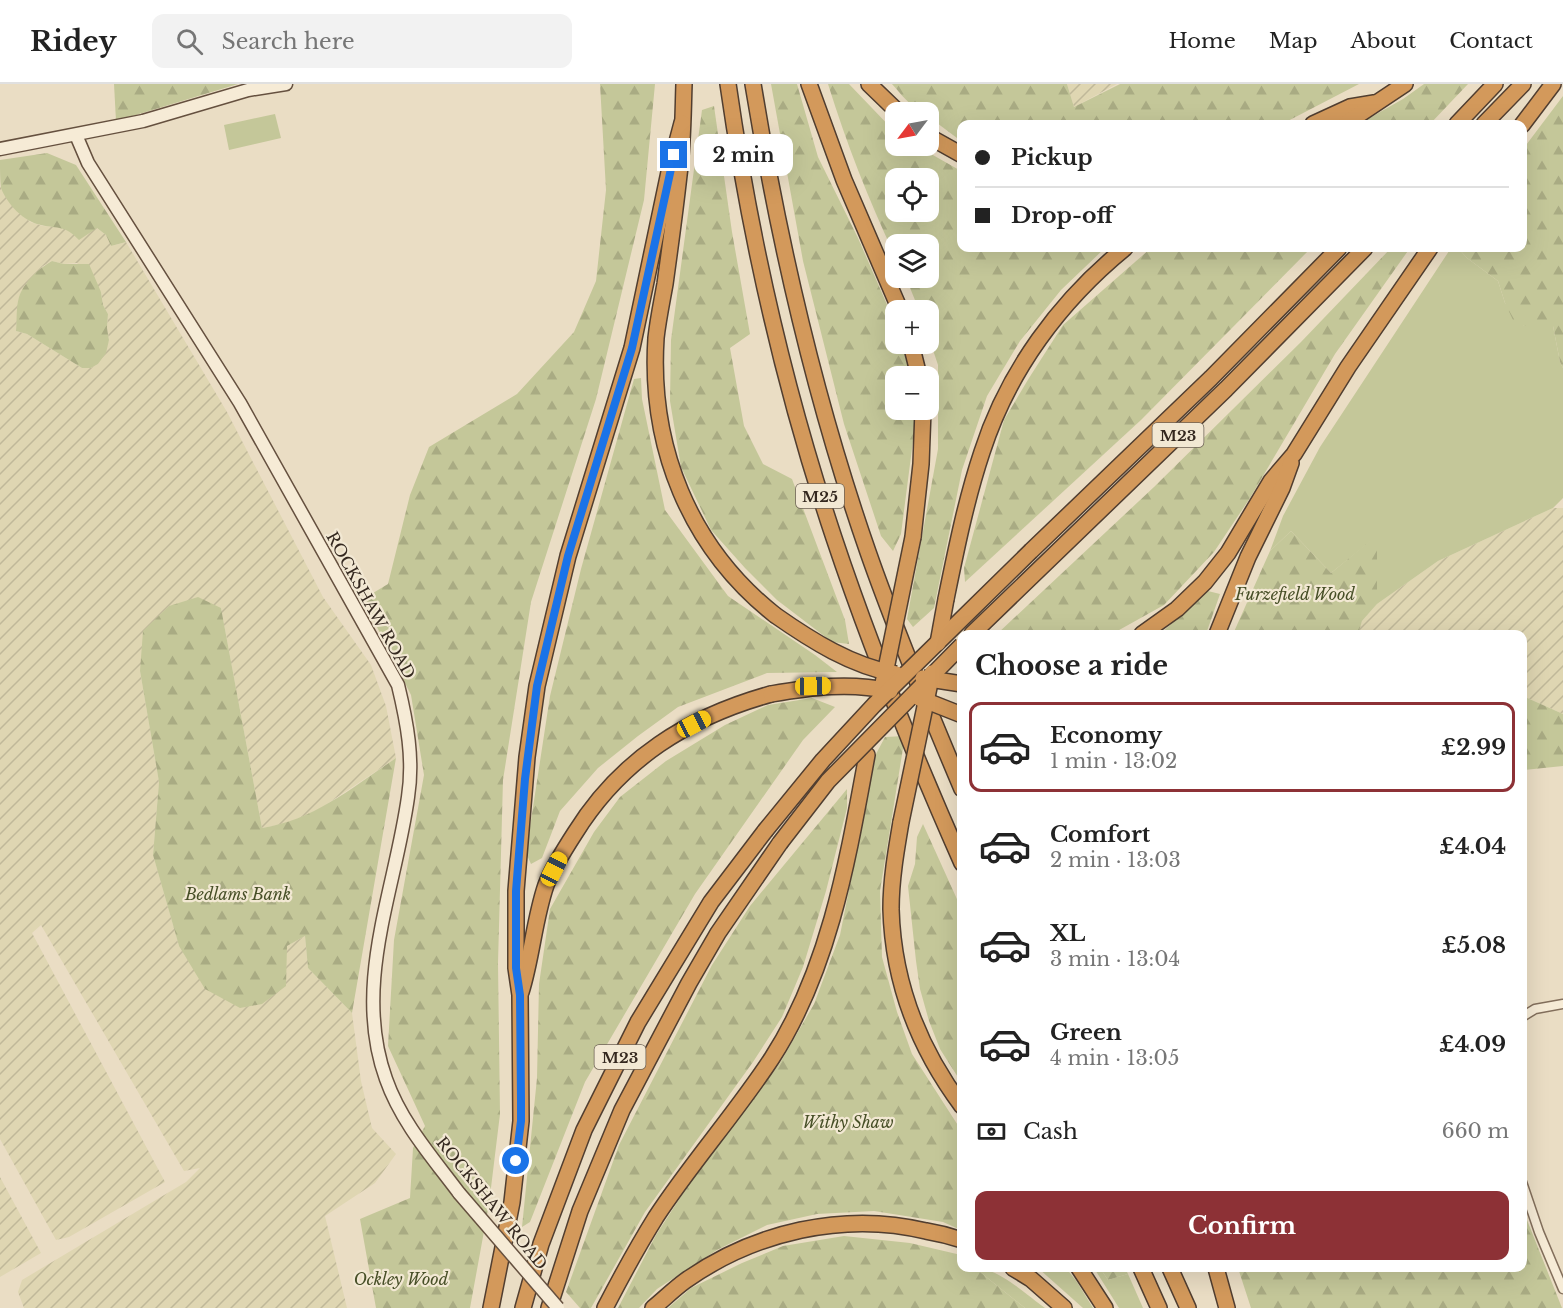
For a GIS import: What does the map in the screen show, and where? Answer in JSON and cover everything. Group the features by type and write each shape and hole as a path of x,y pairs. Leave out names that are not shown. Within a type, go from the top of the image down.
{"highway":[{"path":"684,84 680,171 656,337 657,397 665,447 681,495 704,537 744,588 775,615 810,639 855,661 884,671 957,683"},
{"name":"M25","path":"728,84 764,283 788,382 817,485 870,641 957,851"},
{"name":"M25","path":"753,84 789,274 834,446 887,602 957,777"},
{"path":"809,84 844,180 896,300"},
{"path":"869,84 888,102"},
{"path":"1354,120 1374,103 1405,84"},
{"path":"1461,120 1495,84"},
{"path":"1488,120 1523,84"},
{"path":"1525,120 1553,84"},
{"path":"1322,120 1350,107 1374,103"},
{"path":"491,1308 512,1202 521,1121 516,891 525,779 537,686 568,556 632,348 669,172 682,123"},
{"path":"939,142 957,151"},
{"path":"957,1100 921,1042 900,982 891,908 901,822 924,718 946,599 973,480 992,423 1022,364 1058,314 1085,284 1121,252"},
{"name":"M23","path":"523,1308 541,1244 584,1130 638,1023 711,902 765,831 823,760 874,705 1211,378 1335,252"},
{"name":"M23","path":"976,630 1226,389 1361,252"},
{"path":"1148,630 1177,609 1205,582 1228,553 1271,481 1294,454 1348,367 1427,252"},
{"path":"604,1308 656,1217 772,1057 805,995 830,924 848,859 867,755 892,647 914,537 921,464 922,420"},
{"path":"1219,630 1248,557 1282,488 1294,454"},
{"name":"M23","path":"549,1308 580,1210 622,1110 718,933 780,843 828,781 957,650"},
{"path":"520,995 529,967 538,910 547,882 561,855 589,810 614,781 665,740 716,712 771,694 813,686 870,687 928,700 957,713"},
{"path":"653,1308 684,1281 720,1260 762,1241 807,1228 857,1222 906,1226 957,1239"},
{"path":"1020,1272 1064,1308"},
{"path":"1082,1272 1105,1308"},
{"path":"1143,1272 1159,1308"},
{"path":"1172,1272 1188,1308"},
{"path":"1217,1272 1227,1308"}],"street":[{"path":"0,149 143,121 248,90 286,84"},
{"name":"ROCKSHAW ROAD","path":"76,135 88,163 240,403 398,685 407,724 409,786 381,925 374,977 375,1030 378,1051 386,1079 412,1129 459,1193 558,1308"},
{"path":"1527,1014 1535,1009 1563,1004"},
{"path":"1527,1197 1563,1289"}],"shaded area":[{"path":"1067,84 1117,84 1074,107"},
{"path":"0,186 9,201 30,222 71,231 97,228 106,235 111,246 126,242 227,412 323,597 371,665 386,706 396,758 318,810 288,823 262,828 221,608 140,671 159,782 153,855 179,946 287,946 305,936 308,968 352,1013 361,1081 372,1128 396,1154 375,1183 325,1216 347,1308 24,1308 18,1292 22,1280 186,1182 200,1168 184,1171 41,925 32,933 165,1182 69,1237 56,1240 0,1139","holes":["52,261 64,264 77,263 101,292 103,305 108,314 109,340 98,364 91,368 82,368 27,334 16,331 19,297 25,285 43,266"]},
{"path":"1553,508 1563,508 1563,714 1527,698 1527,630 1359,630 1362,621 1377,604 1438,561"},
{"path":"0,1177 41,1253 0,1277"}],"green space":[{"path":"114,84 238,84 116,121"},
{"name":"Ockley Wood","path":"600,84 655,84 644,200 596,399 531,602 503,780 498,963 500,1114 489,1204 470,1308 376,1308 360,1219 410,1198 413,1148 425,1126 388,1046 394,940 424,775 411,695 363,599 388,584 410,495 429,447 517,394 574,332 596,281 606,190"},
{"path":"771,84 797,84 818,157 858,238 885,300 885,354 904,354 908,366 885,366 885,420 916,420 901,534 893,551 881,536 844,424 803,261"},
{"path":"828,84 849,84 885,122 885,156 935,156 957,169 957,252 1101,252 1061,290 1020,341 987,396 962,470 934,608 913,627 907,619 938,449 939,366 934,354 939,354 939,300 915,300 910,288 939,288 939,234 885,234 858,171"},
{"path":"892,84 1067,84 1074,107 1120,84 1359,84 1290,120 957,120 957,138 939,124 939,102 909,102"},
{"path":"1424,84 1468,84 1434,120 1366,120"},
{"path":"1563,96 1563,368 1553,326 1524,326 1513,320 1498,281 1462,252 1527,252 1527,144"},
{"path":"714,106 732,232 750,334 730,348 744,426 763,464 792,479 845,620 849,644 832,642 777,600 745,568 711,530 681,467 670,401 671,340 702,110"},
{"path":"275,114 281,138 229,150 224,125"},
{"path":"47,153 76,165 126,242 111,246 106,235 97,228 79,240 66,230 28,220 12,206 1,188 0,160"},
{"path":"1146,252 1307,252 1141,420 965,582 964,568 1004,420 1063,325"},
{"path":"1387,252 1407,252 1335,354 1250,498 1214,552 1164,605 1119,630 1001,630 1154,487 1301,342"},
{"path":"1448,252 1462,252 1498,281 1505,303 1524,326 1553,326 1563,368 1563,498 1553,508 1438,561 1377,604 1377,536 1331,573 1291,531 1270,551 1283,516 1320,447"},
{"path":"52,261 64,264 89,264 101,292 103,305 108,314 109,340 106,353 98,364 91,368 82,368 27,334 16,331 17,305 21,291 32,276"},
{"path":"641,378 642,399 665,510 728,596 837,672 767,673 678,707 598,768 560,811 542,858 531,864 526,853 550,696 581,569 634,379"},
{"name":"Furzefield Wood","path":"1291,531 1331,573 1377,535 1377,604 1362,621 1359,630 1235,630 1270,551"},
{"path":"1208,591 1220,594 1207,630 1164,630"},
{"name":"Bedlams Bank","path":"198,597 221,608 262,828 299,818 316,810 396,758 352,1013 308,968 305,936 287,946 286,986 262,1004 240,1008 205,989 179,946 153,855 159,782 140,671 143,631 169,606"},
{"path":"812,698 835,707 803,740 695,894 585,1082 530,1222 522,1227 537,1078 539,984 550,909 594,832 620,797 666,761 725,725 768,705"},
{"path":"1527,698 1563,714 1563,766 1527,770"},
{"name":"Withy Shaw","path":"905,736 880,891 882,957 897,1012 912,1054 957,1124 957,1228 943,1222 874,1211 817,1214 767,1225 717,1250 657,1289 639,1308 618,1308 656,1235 691,1181 780,1063 814,1004 840,935 876,754 885,737"},
{"path":"847,789 847,808 826,891 803,967 782,1017 753,1062 645,1212 591,1308 580,1308 566,1292 619,1145 712,965 750,906"},
{"path":"923,824 957,899 957,1076 940,1049 920,989 908,886 915,864 917,837"},
{"path":"1527,1220 1562,1308 1251,1308 1239,1272 1527,1272"},
{"path":"844,1236 910,1243 957,1254 957,1272 980,1272 1025,1308 668,1308 691,1288 783,1246"},
{"path":"980,1272 993,1272 1021,1289 1045,1308 1025,1308"},
{"path":"1042,1272 1069,1272 1093,1308 1083,1308"},
{"path":"1096,1272 1103,1272 1108,1280 1128,1274 1143,1308 1119,1308"},
{"path":"1103,1272 1127,1272 1128,1274 1108,1280"}],"route":[{"path":"516,1161 521,1121 516,891 520,823 537,686 568,556 632,348 674,155"}]}
